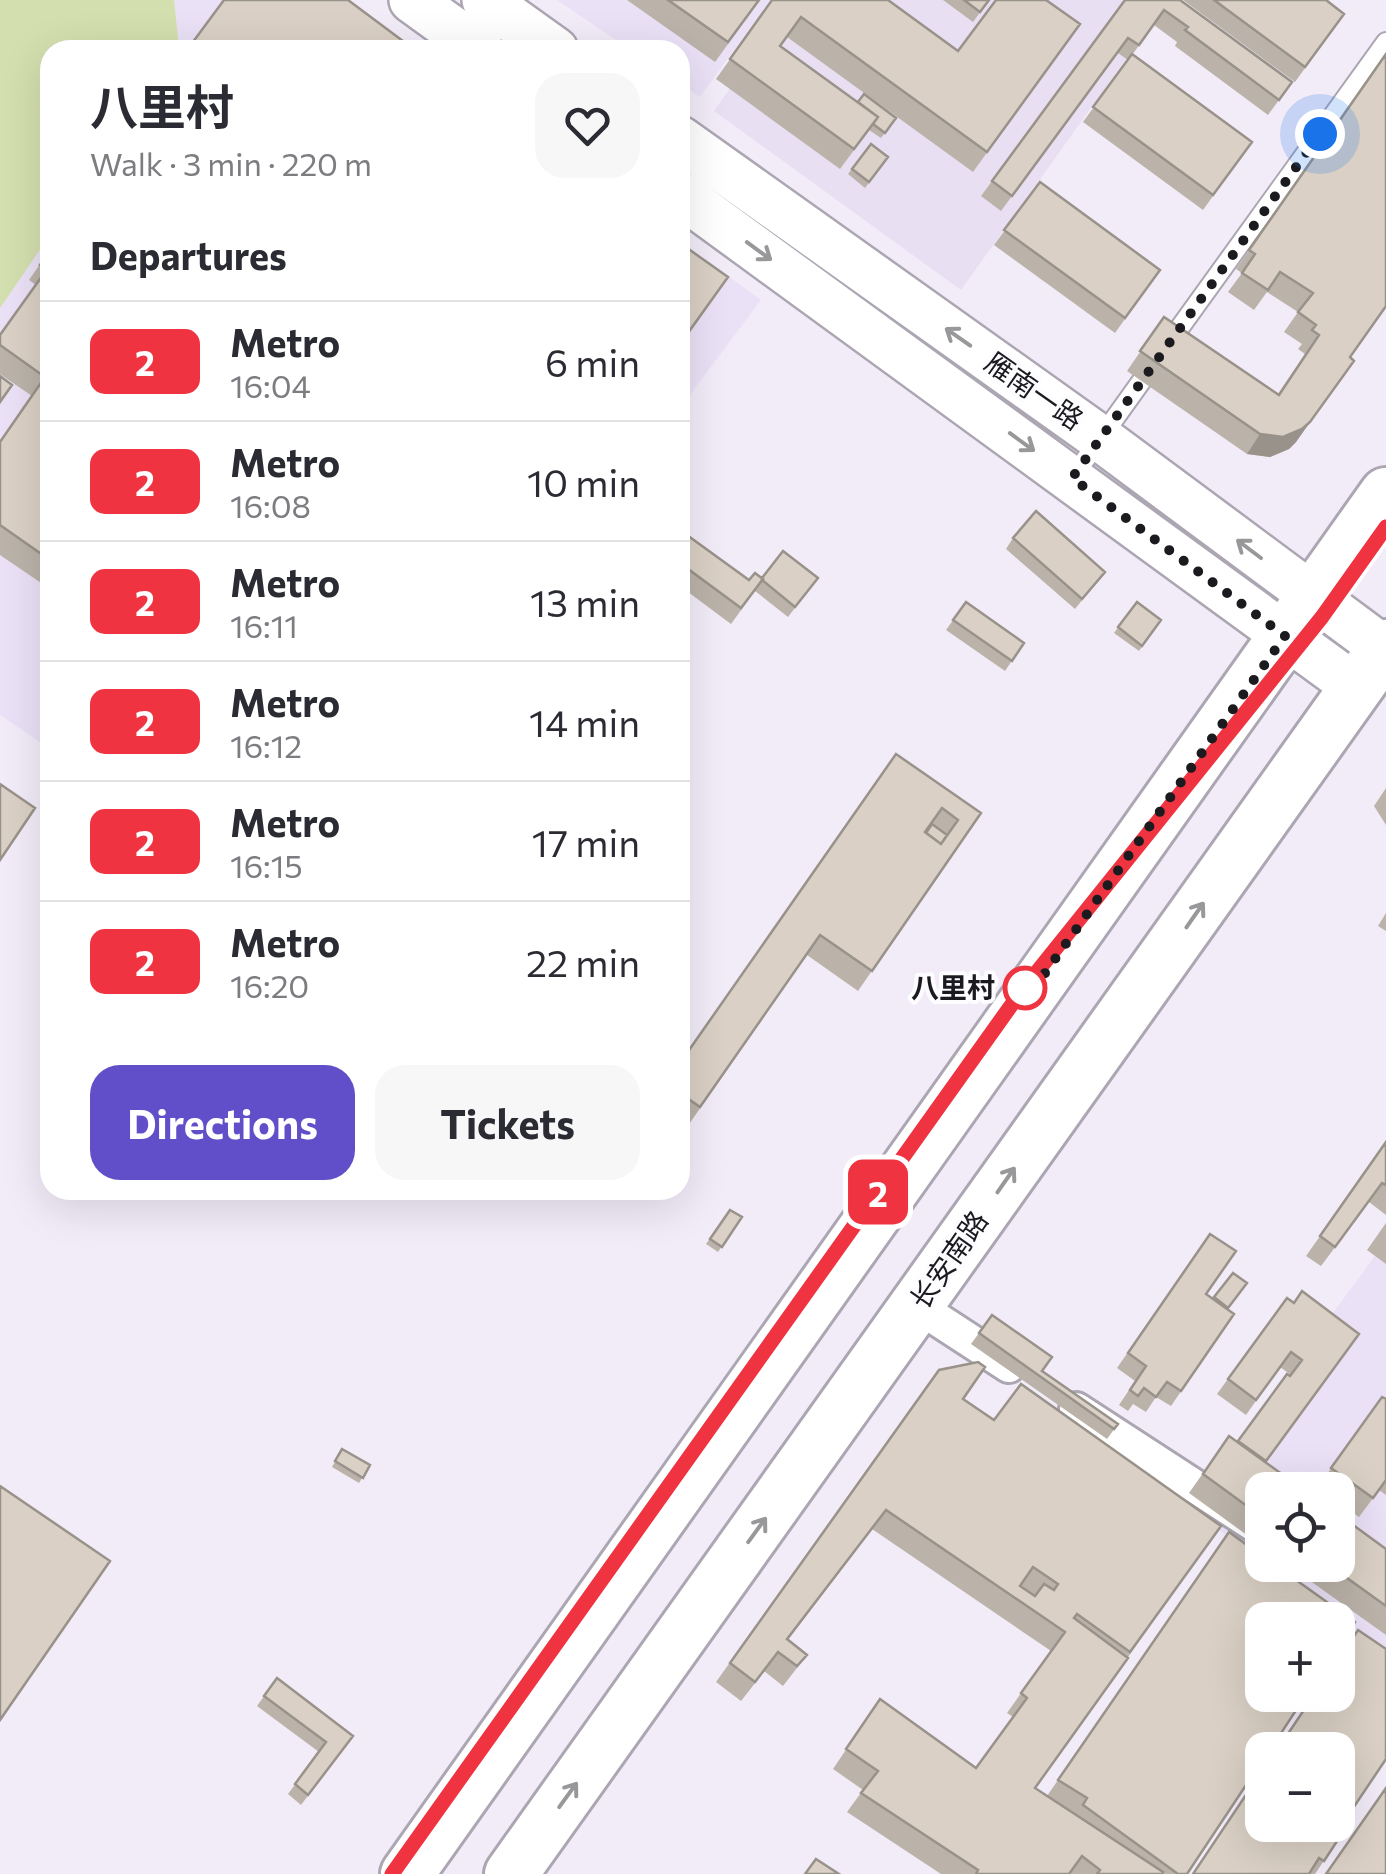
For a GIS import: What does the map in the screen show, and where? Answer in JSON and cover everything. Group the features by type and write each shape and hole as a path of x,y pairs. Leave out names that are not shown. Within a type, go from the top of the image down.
{"main road":[{"path":"412,0 467,40"},
{"path":"485,0 541,40"},
{"name":"雁南一路","path":"690,146 1100,438 1299,617"},
{"name":"雁南一路","path":"690,201 1072,478 1299,617 1378,672"},
{"path":"407,1874 1386,494"},
{"name":"长安南路","path":"511,1874 916,1306 1378,672"}],"street":[{"path":"916,1306 1245,1519"}],"lane":[{"path":"1072,478 1386,42"}],"shaded area":[{"path":"0,0 349,0 403,40 40,40 40,742 0,715"},
{"path":"557,0 770,0 700,97 690,90 690,40 616,40"},
{"path":"792,0 1168,0 961,290 714,111"},
{"path":"690,248 761,300 690,395"},
{"path":"1386,1241 1386,1652 1355,1629 1355,1602 1318,1602 1290,1582 1355,1582 1355,1472 1245,1472 1245,1549 1189,1508"}],"green space":[{"path":"0,0 174,0 178,40 40,40 40,250 0,308"}],"building":[{"path":"224,0 348,0 402,40 194,40"},
{"path":"668,0 759,0 728,42"},
{"path":"772,0 888,0 958,51 996,0 1046,0 1080,24 987,152 801,17 780,46 878,117 854,149 730,59"},
{"path":"964,0 989,0 980,12"},
{"path":"1125,0 1180,0 1292,82 1279,100 1164,10 1139,45 1128,38 1012,196 992,181"},
{"path":"1214,0 1326,0 1344,14 1305,67"},
{"path":"1132,54 1252,142 1213,195 1093,107"},
{"path":"1386,54 1386,306 1350,357 1354,361 1310,422 1283,437 1260,434 1140,351 1164,317 1279,395 1319,335 1312,330 1316,325 1298,312 1313,293 1280,272 1268,290 1242,273 1255,254 1249,250"},
{"path":"864,94 896,118 885,133 873,124 878,117 858,102"},
{"path":"871,144 888,157 869,182 852,169"},
{"path":"1040,182 1160,270 1125,318 1004,230"},
{"path":"690,250 728,277 690,330"},
{"path":"40,279 40,373 0,345 0,335"},
{"path":"0,376 12,385 0,402"},
{"path":"40,384 40,553 0,525 0,442"},
{"path":"1036,511 1105,572 1082,599 1013,538"},
{"path":"690,537 749,580 755,573 763,579 741,608 690,570"},
{"path":"783,551 818,578 795,607 762,580"},
{"path":"966,602 1024,643 1012,661 953,620"},
{"path":"1137,602 1161,620 1142,646 1118,627"},
{"path":"896,754 981,813 872,971 820,935 700,1107 690,1100 690,1049","holes":["942,808 958,820 941,844 925,832"]},
{"path":"0,784 35,808 0,860"},
{"path":"932,824 947,835 941,844 926,833"},
{"path":"1386,1142 1386,1185 1382,1183 1335,1247 1320,1236"},
{"path":"730,1210 742,1217 722,1247 710,1239"},
{"path":"1210,1234 1236,1251 1206,1294 1234,1314 1181,1391 1167,1382 1156,1397 1144,1388 1138,1396 1130,1390 1146,1366 1128,1353"},
{"path":"1233,1273 1247,1283 1228,1308 1214,1297"},
{"path":"1302,1291 1359,1334 1266,1461 1238,1441 1287,1374 1290,1376 1302,1360 1291,1352 1256,1400 1228,1379 1287,1298 1294,1303"},
{"path":"992,1315 1052,1357 1042,1371 1118,1424 1114,1429 979,1333"},
{"path":"978,1362 985,1367 963,1399 994,1420 1021,1384 1221,1526 1130,1652 1077,1614 1074,1618 1128,1658 1035,1788 1162,1874 1097,1874 1100,1870 1082,1856 1069,1874 976,1874 978,1870 861,1793 878,1771 846,1749 880,1699 976,1768 1027,1698 1021,1693 1065,1632 886,1510 787,1639 807,1655 797,1666 778,1652 755,1682 730,1663 939,1370","holes":["1033,1567 1058,1584 1054,1590 1044,1584 1035,1596 1020,1586"]},
{"path":"1382,1397 1386,1399 1386,1480 1373,1498 1355,1485 1355,1472 1337,1472 1331,1468"},
{"path":"1229,1436 1279,1472 1245,1472 1245,1505 1203,1474"},
{"path":"342,1449 370,1465 363,1478 335,1461"},
{"path":"0,1486 110,1561 0,1720"},
{"path":"1355,1526 1386,1549 1386,1606 1353,1582"},
{"path":"1229,1532 1245,1544 1245,1582 1299,1582 1327,1602 1245,1602 1245,1712 1295,1712 1282,1732 1245,1732 1245,1787 1187,1874 1178,1874 1083,1805 1087,1798 1058,1780"},
{"path":"1358,1630 1386,1649 1386,1759 1355,1805 1355,1732 1289,1732 1303,1712 1355,1712"},
{"path":"277,1678 353,1736 308,1795 295,1784 326,1742 264,1696"},
{"path":"1386,1788 1386,1874 1326,1874 1348,1842 1355,1842 1355,1832"},
{"path":"1245,1796 1245,1842 1336,1842 1309,1874 1193,1874"},
{"path":"816,1859 839,1874 805,1874"}],"metro line":[{"name":"2","path":"392,1874 1020,993 1322,617 1386,527"}],"place":[{"name":"八里村","path":"1025,988"}],"route":[{"path":"1025,988 1023,1004 1285,636 1072,478 1320,134"}]}
